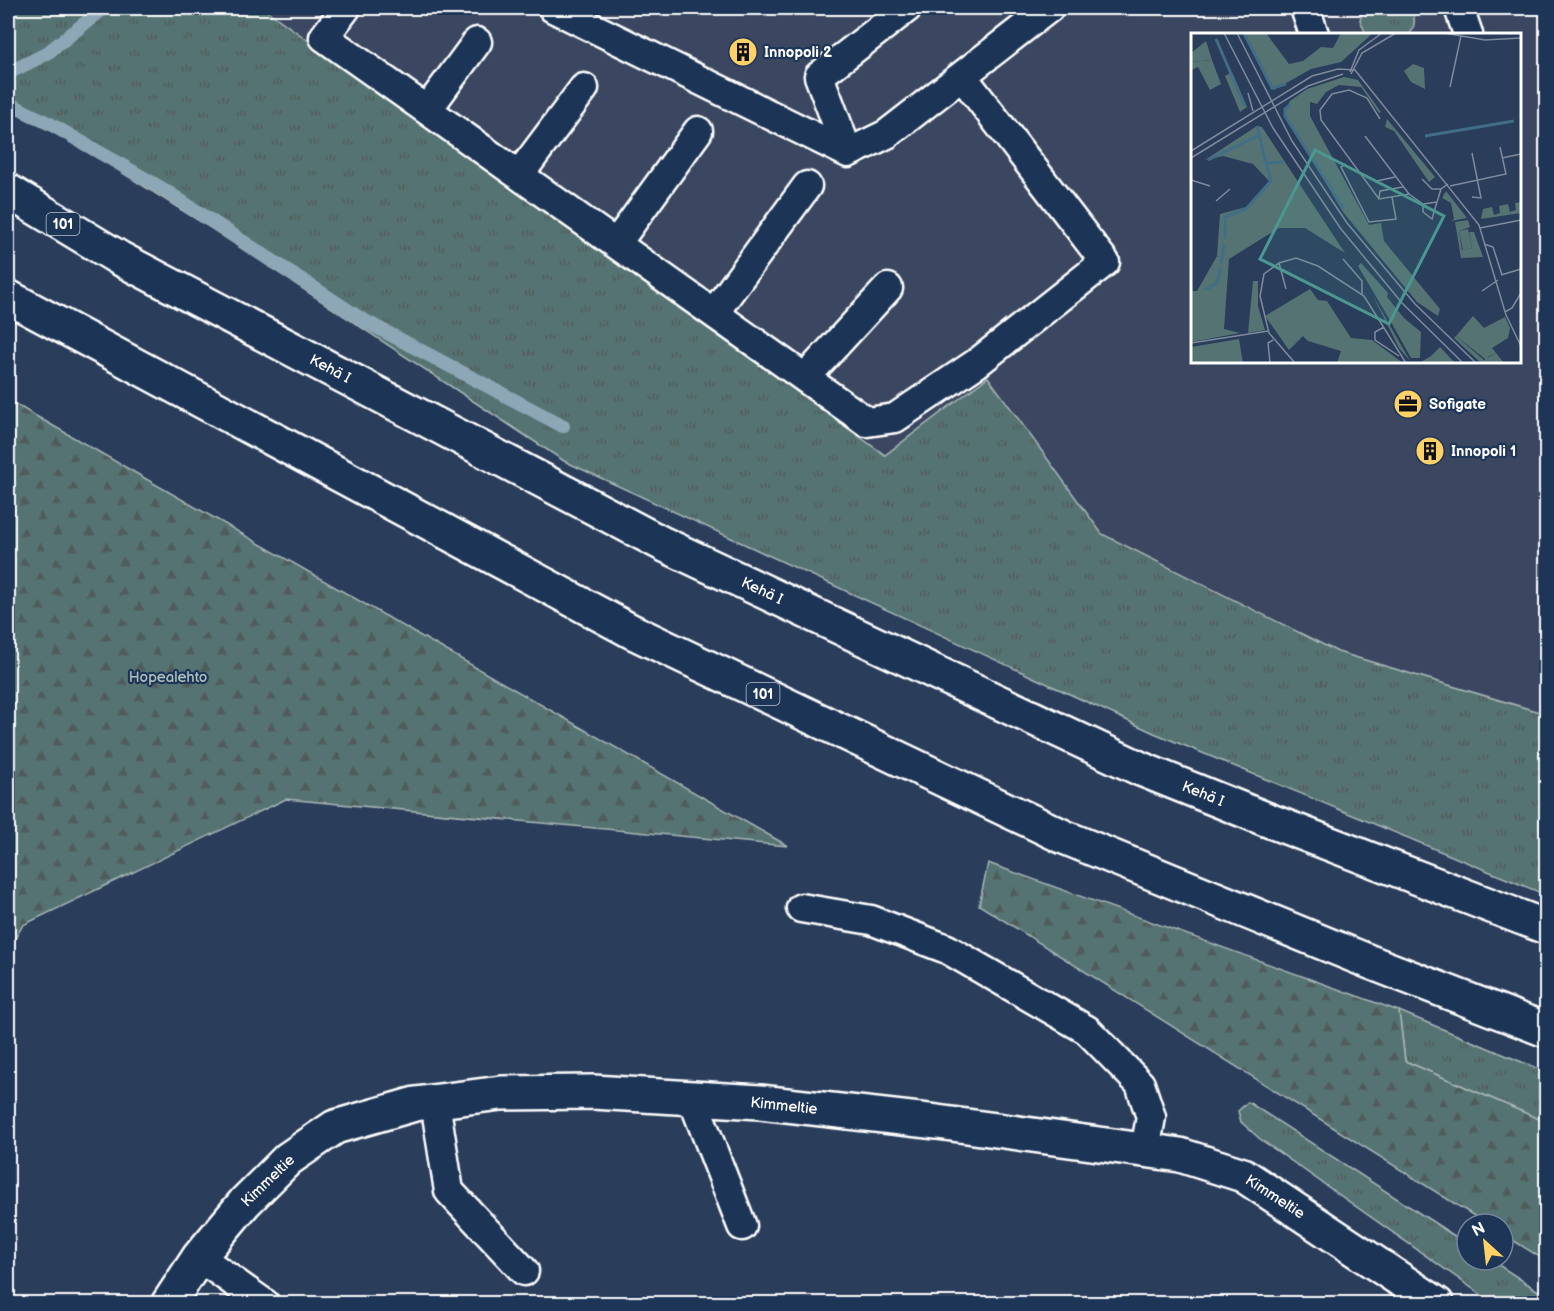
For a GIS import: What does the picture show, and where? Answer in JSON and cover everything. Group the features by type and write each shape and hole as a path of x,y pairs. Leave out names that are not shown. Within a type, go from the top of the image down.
{"main road":[{"name":"Kehä I","path":"8,191 119,258 663,544 1141,769 1546,927"},
{"name":"101","path":"8,297 631,631 685,657 1064,837 1370,963 1546,1030"},
{"name":"Kimmeltie","path":"168,1304 199,1257 245,1202 288,1159 335,1127 415,1104 512,1093 592,1092 692,1097 937,1122 1180,1155 1243,1175 1437,1304"}],"lane":[{"path":"346,8 324,37 867,422 895,418 977,363 1105,262 962,76"},
{"path":"553,8 848,153"},
{"path":"848,153 819,76 907,8"},
{"path":"848,153 887,134 1049,8"},
{"path":"1305,8 1314,33"},
{"path":"1459,8 1468,33"},
{"path":"427,110 477,42"},
{"path":"519,175 584,88"},
{"path":"616,244 698,131"},
{"path":"714,313 807,186"},
{"path":"805,378 888,288"},
{"path":"801,908 871,920 947,949 1087,1030 1140,1084 1151,1117 1145,1150"},
{"path":"692,1097 742,1226"},
{"path":"435,1102 449,1191 524,1271"},
{"path":"199,1257 265,1304"}],"shaded area":[{"path":"263,8 1546,8 1546,800 885,455"}],"green space":[{"path":"8,8 263,8 885,455 988,377 1102,534 1338,652 1546,714 1546,895 1154,733 564,461 212,229 8,101"},
{"path":"1363,8 1412,8 1414,15 1411,33 1366,33 1360,20"},
{"name":"Hopealehto","path":"8,400 788,846 286,799 23,925 8,951"},
{"path":"988,863 1399,1011 1405,1061 1546,1122 1546,1261 1515,1242 1515,1212 1468,1212 979,905"},
{"path":"1399,1011 1546,1072 1546,1122 1405,1061"},
{"path":"1248,1102 1455,1236 1455,1272 1509,1272 1546,1296 1546,1303 1493,1303 1260,1139 1241,1122 1238,1111"}],"waterway":[{"path":"8,73 46,54 104,8"},
{"path":"8,103 52,125 163,189 363,320 563,426"}],"place":[{"name":"Innopoli 2","path":"743,52"},
{"name":"Sofigate","path":"1408,404"},
{"name":"Innopoli 1","path":"1430,451"}]}
